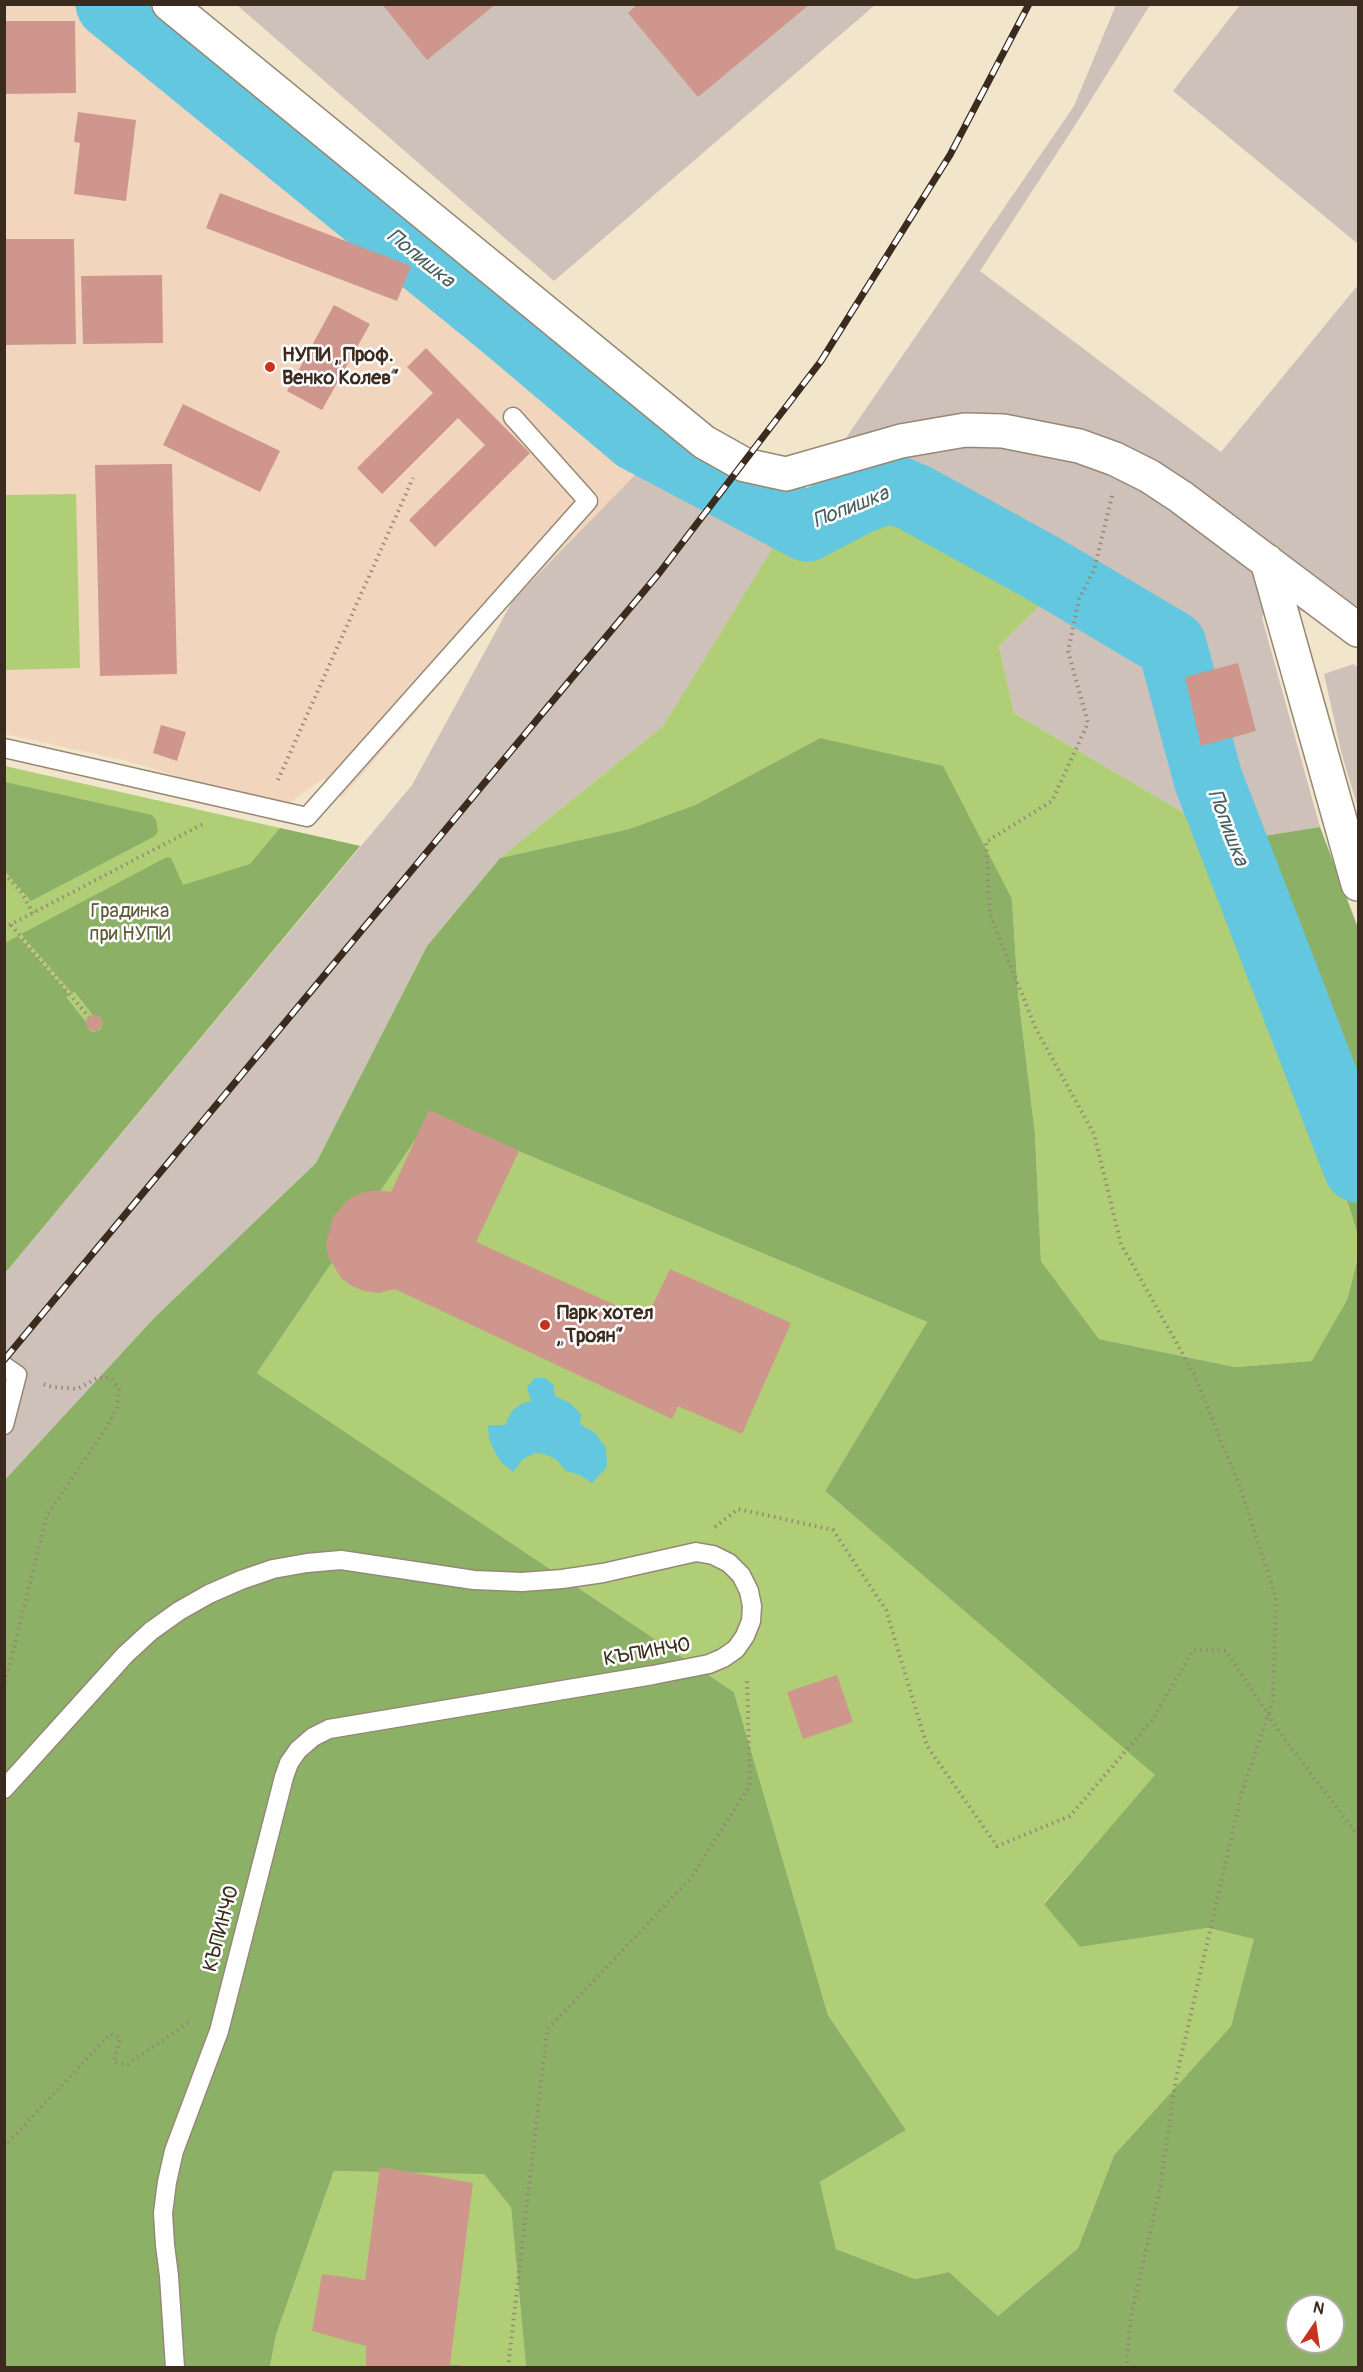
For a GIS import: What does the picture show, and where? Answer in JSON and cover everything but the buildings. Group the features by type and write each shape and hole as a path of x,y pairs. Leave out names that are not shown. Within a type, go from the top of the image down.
{"street":[{"path":"169,4 704,442 745,465 786,474 901,441 965,430 1003,431 1079,446 1149,476 1181,497 1359,630"},
{"path":"1267,561 1359,884"}],"lane":[{"path":"4,748 307,817 588,501 513,417"},
{"path":"4,1425 11,1371"},
{"path":"4,1789 125,1655 151,1631 189,1605 241,1580 273,1569 341,1560 474,1580 522,1582 603,1573 678,1554 696,1552 713,1555 729,1563 741,1575 749,1591 752,1606 751,1621 745,1636"},
{"name":"КЪПИНЧО","path":"175,2367 173,2317 163,2213 167,2182 174,2151 219,2031 284,1777 289,1763 298,1750 313,1737 329,1729 687,1670 723,1658 736,1649 745,1636"}],"path":[{"path":"1120,463 1094,570 1078,599 1068,651 1088,723 1052,801 986,842 990,915 1036,1029 1094,1134 1121,1244 1194,1374 1240,1487 1276,1598 1273,1700 1241,1796 1176,2079 1160,2188 1131,2316 1126,2367"},
{"path":"266,808 413,478"},
{"path":"4,928 243,803"},
{"path":"4,874 20,890 33,913"},
{"path":"11,925 89,1017"},
{"path":"4,1688 47,1515 107,1427 117,1408 119,1389 111,1378 97,1378 77,1389 52,1387 11,1371"},
{"path":"678,1554 738,1509 833,1530 886,1610 927,1746 997,1846 1070,1816 1153,1719 1193,1650 1226,1651 1285,1740 1359,1835"},
{"path":"508,2367 547,2030 691,1878 750,1785 745,1636"},
{"path":"4,2147 110,2034 120,2038 114,2062 128,2064 194,2019 219,2031"}],"shaded area":[{"name":"НУПИ „Проф. Венко Колев“","path":"5,5 85,5 650,461 513,600 342,798 324,778 282,808 127,761 5,734"},
{"path":"237,5 875,5 554,281"},
{"path":"1116,5 1150,5 980,271 1221,452 1358,285 1358,644 1319,618 1268,598 1262,618 1320,827 1232,841 1014,713 999,646 1051,593 917,511 848,507 805,497 663,726 500,858 427,946 316,1163 155,1317 5,1481 5,1273 412,785 513,600 682,427 741,450 806,496 1074,106"},
{"path":"1240,5 1358,5 1358,244 1173,91"},
{"path":"1353,664 1358,667 1358,808 1342,755 1324,674"}],"green space":[{"path":"85,5 161,5 682,427 650,461"},
{"path":"76,494 80,668 5,670 5,495"},
{"path":"805,496 848,507 917,511 1052,593 999,646 1014,713 1232,841 1358,1235 1358,1257 1347,1300 1313,1361 1235,1367 1099,1339 1041,1261 1035,1134 1018,993 1012,899 820,738 695,805 629,829 500,858 663,726"},
{"path":"820,738 943,766 1012,899 1018,993 1035,1134 1041,1261 1099,1339 1235,1367 1312,1361 1347,1300 1358,1257 1358,2367 526,2367 511,2207 484,2174 334,2171 276,2335 270,2367 5,2367 4,1481 155,1317 316,1163 427,946 500,858 629,829 695,805","holes":["432,1115 927,1322 825,1491 1155,1775 1044,1904 1080,1947 1208,1928 1254,1939 1231,2026 1114,2155 1078,2248 998,2316 949,2272 915,2279 836,2249 820,2182 906,2130 828,2015 734,1692 257,1373"]},
{"name":"Градинка при НУПИ","path":"5,766 360,846 5,1273"},
{"path":"5,782 152,815 156,820 158,831 155,836 31,901 5,871"},
{"path":"1320,827 1358,928 1358,1235 1232,841"},
{"name":"Градинка при НУПИ","path":"280,828 360,846 5,1273 5,943 18,936 69,995 66,997 86,1022 88,1029 93,1032 100,1030 103,1023 100,1017 93,1015 74,991 72,993 21,934 167,857 171,858 183,885 250,864"},
{"path":"432,1115 927,1322 825,1491 1156,1775 1044,1903 1080,1947 1208,1928 1255,1939 1231,2026 1114,2155 1078,2248 998,2316 949,2272 915,2279 836,2249 820,2182 906,2130 828,2015 734,1692 257,1373"},
{"path":"334,2171 484,2173 511,2206 526,2367 270,2368 276,2335"}],"water":[{"path":"534,1378 545,1378 553,1384 555,1396 570,1403 581,1414 580,1424 595,1433 606,1448 607,1467 592,1483 580,1475 566,1471 556,1459 544,1454 535,1453 523,1459 513,1472 501,1462 494,1450 489,1439 488,1425 505,1425 512,1411 521,1404 531,1401 527,1388"}],"waterway":[{"name":"Попишка","path":"110,4 504,325 637,437 807,527 858,500 891,488 915,498 1044,569 1172,645 1208,779 1358,1168"}],"railway":[{"path":"4,1360 660,572 821,361 950,155 1029,4"}],"place":[{"name":"НУПИ „Проф. Венко Колев“","path":"270,367"},
{"name":"Парк хотел „Троян“","path":"545,1325"}]}
